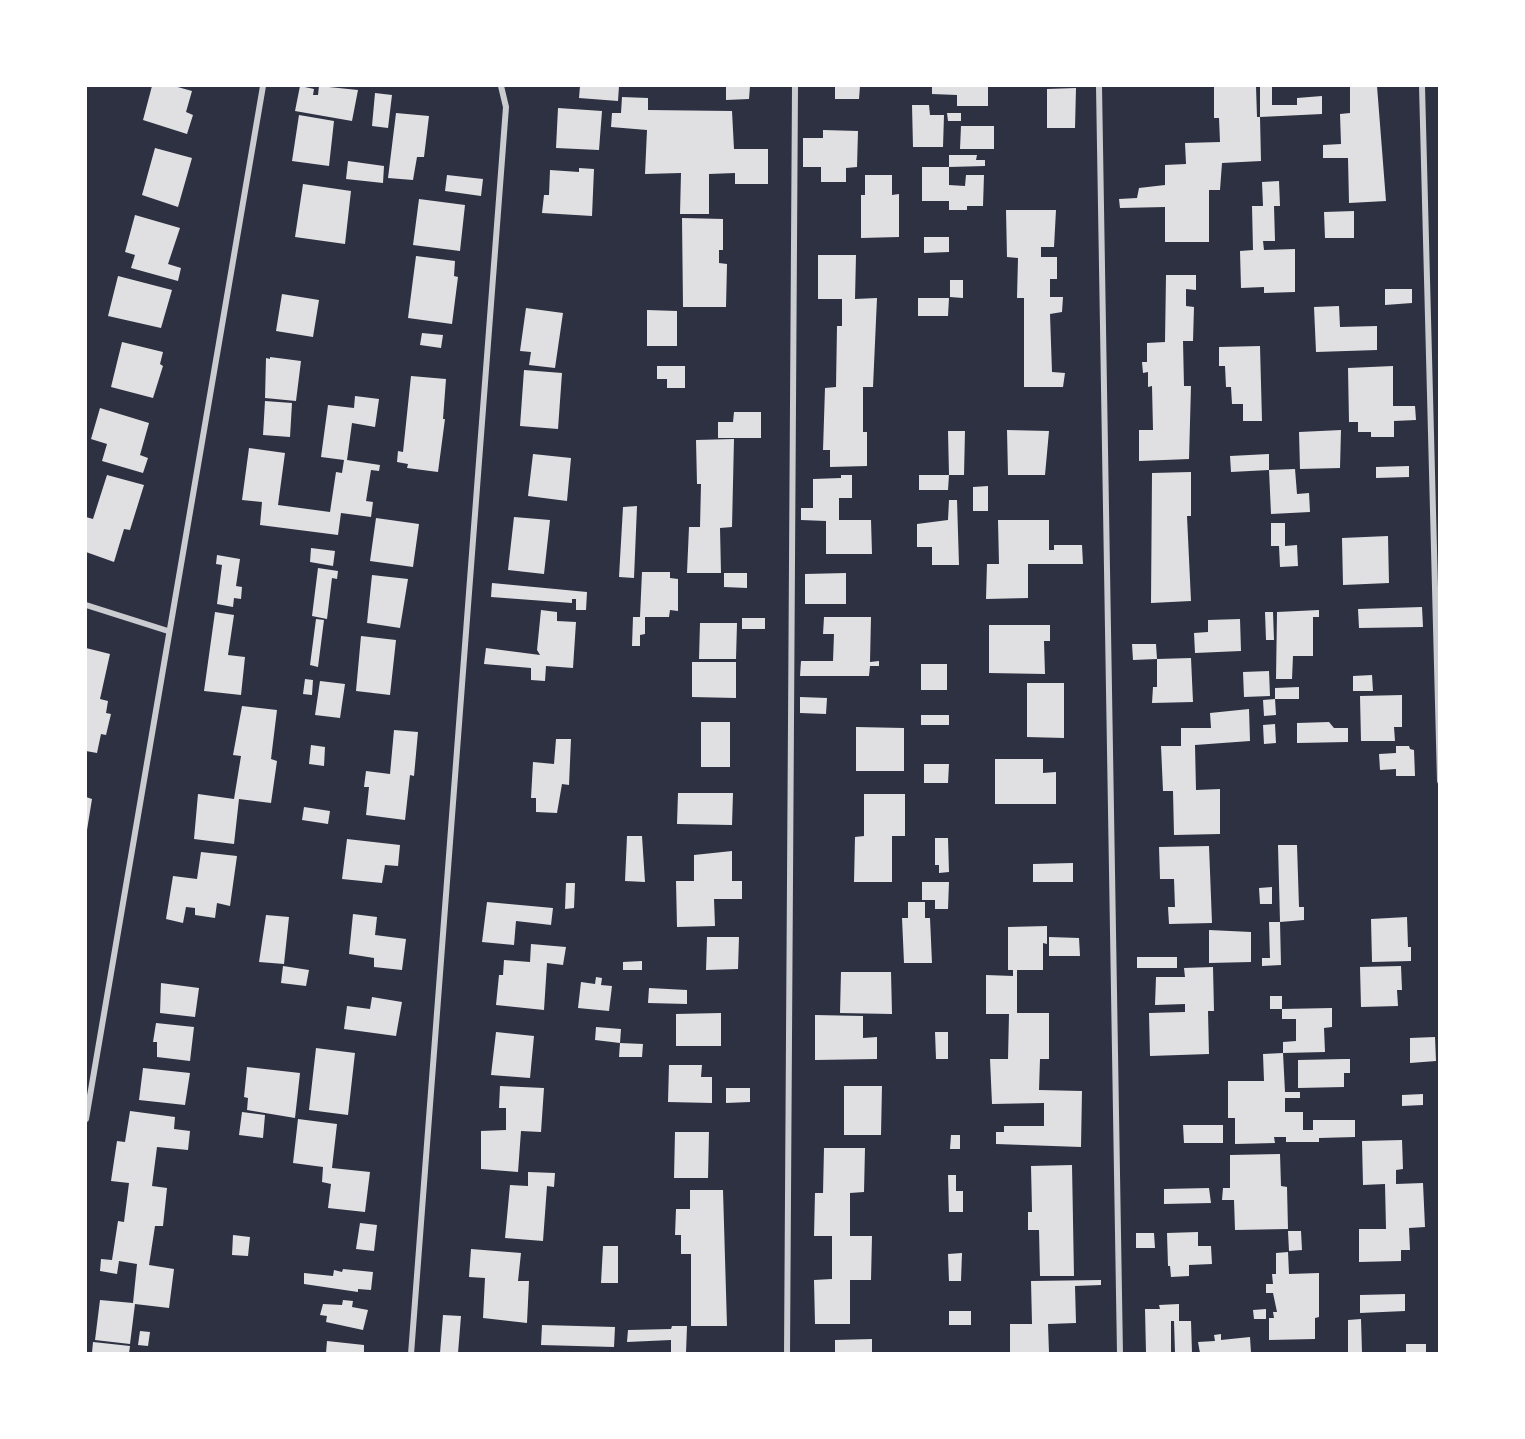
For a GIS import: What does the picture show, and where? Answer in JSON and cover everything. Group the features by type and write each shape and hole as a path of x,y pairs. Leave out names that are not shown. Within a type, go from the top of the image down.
{"street":[{"path":"86,1119 263,86"},
{"path":"411,1353 506,107 501,86"},
{"path":"787,1353 795,86"},
{"path":"1099,86 1120,1353"},
{"path":"1422,86 1440,781"},
{"path":"86,605 168,631"}],"building":[{"path":"152,86 174,86 192,91 186,112 193,115 187,134 143,120"},
{"path":"300,86 314,89 313,95 318,95 319,86 358,90 352,121 295,111"},
{"path":"580,86 619,86 618,101 579,98"},
{"path":"726,86 750,86 749,99 726,100"},
{"path":"835,86 860,86 859,99 835,99"},
{"path":"932,86 988,86 988,106 957,106 957,95 932,94"},
{"path":"1214,86 1256,86 1257,117 1260,117 1261,161 1222,163 1220,190 1209,190 1209,242 1165,242 1165,207 1120,208 1119,199 1137,198 1139,188 1165,185 1165,165 1186,164 1185,143 1220,142 1219,118 1214,118"},
{"path":"1260,86 1272,86 1272,105 1297,105 1297,98 1322,96 1322,114 1260,117"},
{"path":"1350,86 1377,86 1386,201 1349,203 1348,158 1323,158 1323,145 1341,144 1340,114 1350,113"},
{"path":"1076,88 1075,128 1047,128 1047,89"},
{"path":"375,93 392,95 388,128 372,126"},
{"path":"622,97 648,98 648,110 732,111 734,149 768,149 768,184 735,184 735,173 709,174 709,214 680,214 681,173 645,174 647,130 611,127 612,113 621,113"},
{"path":"912,105 929,105 930,115 944,115 943,147 913,147"},
{"path":"558,108 602,111 599,150 556,148"},
{"path":"396,113 429,116 424,157 417,157 413,180 388,178"},
{"path":"947,113 961,113 961,121 948,121"},
{"path":"299,115 334,121 329,166 292,161"},
{"path":"961,126 994,126 994,149 960,149"},
{"path":"823,130 858,131 857,167 846,168 846,182 821,182 821,167 803,167 803,138 823,138"},
{"path":"155,148 192,158 178,207 142,195"},
{"path":"949,155 977,155 976,160 985,160 985,166 949,167"},
{"path":"348,161 384,166 383,183 346,179"},
{"path":"922,167 949,167 949,185 965,186 966,175 984,175 983,206 967,206 967,210 949,210 949,201 922,201"},
{"path":"579,168 594,169 592,216 542,213 544,195 549,195 550,170 579,172"},
{"path":"447,175 483,179 481,196 445,191"},
{"path":"865,175 892,175 892,195 899,194 899,237 861,238 861,195 865,195"},
{"path":"1279,181 1280,206 1274,206 1275,241 1263,241 1264,250 1295,249 1295,292 1264,293 1264,287 1241,288 1240,251 1253,250 1252,206 1263,206 1262,182"},
{"path":"303,184 351,191 345,244 295,237"},
{"path":"419,199 465,205 460,251 413,245"},
{"path":"1006,210 1056,210 1054,247 1041,247 1041,257 1057,257 1057,279 1050,279 1050,297 1063,297 1062,312 1050,314 1052,372 1065,373 1063,387 1024,387 1024,298 1017,298 1018,258 1007,257"},
{"path":"1354,211 1354,238 1325,238 1324,212"},
{"path":"135,215 180,228 168,264 181,268 178,281 131,268 135,255 125,252"},
{"path":"682,218 723,219 723,250 719,250 719,263 727,264 726,307 683,307"},
{"path":"924,237 949,237 949,252 924,253"},
{"path":"818,255 856,255 855,299 877,298 873,387 863,387 863,432 867,432 867,466 830,467 830,450 823,450 825,388 836,387 837,326 842,326 842,299 818,299"},
{"path":"416,256 455,261 454,276 458,277 452,324 408,318"},
{"path":"1166,275 1196,275 1196,290 1186,289 1186,306 1194,307 1193,341 1183,341 1184,386 1191,386 1189,459 1139,461 1139,430 1153,430 1152,386 1148,387 1148,372 1143,373 1142,362 1147,362 1147,343 1165,342"},
{"path":"118,276 172,290 161,328 108,316"},
{"path":"950,280 963,280 963,298 950,297"},
{"path":"1385,289 1412,289 1412,303 1385,305"},
{"path":"282,294 319,300 313,337 276,331"},
{"path":"918,298 949,298 948,316 918,316"},
{"path":"1339,306 1340,327 1377,326 1377,350 1316,352 1314,307"},
{"path":"526,308 563,313 555,368 529,365 531,352 520,351"},
{"path":"647,310 677,311 677,346 647,346"},
{"path":"422,333 443,335 441,348 420,345"},
{"path":"122,342 163,352 160,364 163,366 153,398 111,387"},
{"path":"1260,346 1262,421 1243,421 1243,404 1232,404 1231,387 1226,387 1225,366 1219,366 1219,347"},
{"path":"270,357 301,361 296,401 265,398 266,358 270,359"},
{"path":"657,366 685,366 685,388 667,388 667,379 657,379"},
{"path":"1393,366 1393,406 1415,406 1416,420 1394,421 1394,437 1371,437 1371,432 1358,432 1358,422 1349,422 1348,368"},
{"path":"524,370 562,373 558,429 520,426"},
{"path":"411,376 446,379 443,419 445,419 438,472 407,468 408,464 397,462 398,451 403,452"},
{"path":"355,396 379,399 375,427 352,423 347,460 380,465 379,471 371,470 366,501 373,502 371,517 341,513 338,535 260,525 262,502 242,500 249,448 285,453 278,505 330,512 336,472 342,473 344,460 321,457 328,405 354,408"},
{"path":"265,401 292,403 290,437 263,435"},
{"path":"100,408 149,423 140,455 148,458 143,473 102,461 107,444 91,439"},
{"path":"734,412 761,412 761,438 718,438 718,422 733,422"},
{"path":"1007,430 1049,431 1045,475 1008,475"},
{"path":"1341,430 1340,468 1300,469 1299,432"},
{"path":"948,431 965,431 964,475 949,475"},
{"path":"734,439 732,527 720,528 721,573 687,573 689,527 700,527 701,484 697,484 696,440"},
{"path":"533,454 571,458 567,501 528,496"},
{"path":"1269,454 1269,470 1231,472 1230,456"},
{"path":"1409,466 1409,477 1376,478 1376,467"},
{"path":"1295,469 1297,494 1309,493 1310,512 1271,514 1269,470"},
{"path":"1191,472 1191,516 1187,516 1191,601 1151,603 1152,473"},
{"path":"107,475 144,485 130,530 124,529 114,562 86,552 86,517 93,519"},
{"path":"841,475 852,475 852,498 839,498 839,520 871,520 872,554 826,554 826,521 801,520 801,508 813,508 813,479 841,478"},
{"path":"919,475 949,475 948,490 919,490"},
{"path":"988,486 988,511 973,511 973,487"},
{"path":"949,500 957,500 959,565 932,565 932,547 917,547 917,524 948,520"},
{"path":"637,506 634,578 619,577 623,507"},
{"path":"514,517 550,520 544,574 508,570"},
{"path":"376,518 419,524 413,567 370,561"},
{"path":"998,520 1049,520 1049,550 1054,550 1054,545 1082,545 1083,564 1028,564 1028,598 986,599 987,564 999,564"},
{"path":"1271,523 1285,523 1285,546 1297,545 1298,566 1280,567 1279,546 1271,546"},
{"path":"1388,536 1389,583 1343,585 1342,538"},
{"path":"311,548 335,551 333,566 310,562"},
{"path":"217,555 240,559 236,586 242,587 241,599 234,598 233,607 217,604 222,565 216,564"},
{"path":"318,568 338,571 337,579 332,578 327,619 312,616"},
{"path":"642,572 670,572 670,578 678,579 678,611 670,610 669,617 645,617 645,634 640,635 640,646 632,646 633,617 640,617"},
{"path":"724,573 747,573 747,588 724,587"},
{"path":"846,573 846,604 805,604 805,574"},
{"path":"372,575 408,579 400,628 367,623"},
{"path":"492,583 587,592 586,610 576,610 576,599 572,599 572,603 491,597"},
{"path":"1422,607 1423,627 1359,628 1358,609"},
{"path":"541,610 557,612 557,621 576,622 573,668 546,666 545,681 531,680 531,668 484,664 486,648 540,655 537,650"},
{"path":"1319,610 1319,617 1313,617 1313,656 1293,656 1292,679 1276,679 1277,612"},
{"path":"215,612 234,615 228,655 245,657 241,695 204,691"},
{"path":"1265,612 1273,612 1274,640 1266,640"},
{"path":"824,617 871,617 870,662 879,661 879,666 870,666 869,676 800,676 801,661 833,661 834,634 823,634"},
{"path":"742,618 765,618 765,629 742,629"},
{"path":"316,619 324,620 318,667 310,665"},
{"path":"1240,619 1241,651 1195,653 1194,633 1208,632 1208,620"},
{"path":"700,623 737,623 736,659 699,659"},
{"path":"989,625 1050,625 1050,641 1044,641 1045,674 989,673"},
{"path":"361,636 396,640 390,695 356,691"},
{"path":"1132,644 1156,644 1157,659 1133,660"},
{"path":"86,648 110,654 100,699 108,701 106,713 111,714 106,735 101,734 97,753 86,751"},
{"path":"1191,658 1193,702 1152,703 1153,687 1157,687 1157,659"},
{"path":"692,662 736,662 736,698 692,697"},
{"path":"921,664 947,664 947,690 921,690"},
{"path":"1269,671 1270,696 1244,697 1243,672"},
{"path":"1372,675 1373,691 1353,691 1353,676"},
{"path":"305,679 313,680 312,695 303,694"},
{"path":"320,681 345,684 340,718 315,715"},
{"path":"1027,683 1064,683 1064,738 1027,737"},
{"path":"1299,687 1299,699 1275,699 1275,688"},
{"path":"1402,695 1402,727 1394,727 1395,741 1361,741 1360,696"},
{"path":"800,697 827,698 826,714 800,713"},
{"path":"1275,699 1276,715 1264,716 1263,700"},
{"path":"242,706 277,710 271,759 277,761 271,803 239,799 234,844 194,839 198,794 234,799 241,756 233,755"},
{"path":"1249,709 1250,741 1195,745 1196,790 1220,789 1220,834 1174,835 1173,791 1163,791 1161,746 1181,746 1181,728 1211,728 1210,713"},
{"path":"921,715 949,715 949,725 921,725"},
{"path":"701,722 730,722 730,767 701,767"},
{"path":"1329,722 1334,728 1348,728 1348,742 1297,743 1297,723"},
{"path":"1275,724 1276,743 1264,744 1263,725"},
{"path":"856,727 904,728 904,771 856,771"},
{"path":"394,730 418,732 414,776 410,775 405,820 366,815 369,787 364,787 366,771 390,774"},
{"path":"556,739 571,739 569,785 562,784 557,813 536,812 536,798 531,798 533,762 554,764"},
{"path":"311,745 325,747 324,766 309,764"},
{"path":"1396,746 1409,746 1414,750 1415,776 1396,776 1396,769 1380,770 1379,754 1396,753"},
{"path":"995,759 1043,759 1043,773 1056,772 1056,804 995,804"},
{"path":"924,764 949,764 948,783 924,783"},
{"path":"678,793 733,793 732,825 677,824"},
{"path":"864,794 905,794 905,836 892,836 892,882 854,882 855,837 864,836"},
{"path":"86,797 92,799 87,830 86,829"},
{"path":"304,807 330,811 328,824 302,820"},
{"path":"627,836 642,836 645,882 625,881"},
{"path":"935,838 948,838 949,872 939,873 939,865 935,865"},
{"path":"347,839 400,845 398,866 385,865 382,883 342,879"},
{"path":"1278,845 1297,845 1299,907 1304,907 1304,920 1280,922"},
{"path":"1209,846 1212,923 1169,924 1168,907 1175,907 1174,879 1160,879 1159,847"},
{"path":"732,851 732,881 742,881 742,899 714,899 715,926 677,927 676,881 694,881 694,855"},
{"path":"201,852 237,856 230,906 217,903 215,918 195,915 195,908 186,907 183,923 166,919 173,876 197,879"},
{"path":"1073,863 1073,882 1033,882 1033,864"},
{"path":"922,882 949,882 948,909 935,909 935,900 922,900"},
{"path":"566,883 575,883 574,908 565,909"},
{"path":"1272,887 1272,904 1260,904 1259,888"},
{"path":"487,902 553,908 551,925 516,921 514,945 482,942"},
{"path":"908,902 925,902 925,918 930,918 932,963 904,963 902,918 908,918"},
{"path":"353,914 377,917 375,935 406,939 402,970 374,967 374,958 349,954"},
{"path":"266,915 289,917 284,964 259,962"},
{"path":"1407,917 1411,961 1372,962 1371,919"},
{"path":"1269,922 1280,922 1281,965 1262,966 1262,958 1270,958"},
{"path":"1047,926 1047,944 1043,943 1043,970 1017,970 1017,1013 1049,1013 1049,1059 1040,1059 1039,1090 1082,1091 1081,1147 996,1144 996,1132 1004,1132 1004,1126 1044,1126 1044,1103 992,1104 990,1059 1008,1059 1009,1014 986,1014 986,975 1013,976 1013,970 1008,970 1008,927"},
{"path":"1209,930 1251,932 1251,962 1209,963"},
{"path":"707,937 739,937 738,969 706,970"},
{"path":"1049,937 1079,938 1080,956 1049,956"},
{"path":"531,944 566,947 563,965 547,963 544,1010 496,1005 499,975 503,975 504,960 530,962"},
{"path":"1137,957 1177,957 1177,968 1137,968"},
{"path":"642,961 642,970 623,970 623,962"},
{"path":"283,966 309,970 306,986 281,983"},
{"path":"1401,966 1402,990 1397,990 1398,1006 1361,1007 1360,967"},
{"path":"1213,967 1214,1011 1208,1011 1209,1054 1150,1056 1149,1013 1185,1012 1185,1004 1155,1005 1156,977 1185,977 1184,968"},
{"path":"841,972 891,972 892,1014 840,1013"},
{"path":"596,977 602,978 601,985 612,986 609,1011 578,1008 581,982 595,984"},
{"path":"161,983 199,988 195,1017 160,1013"},
{"path":"649,988 687,990 687,1004 648,1003"},
{"path":"1270,996 1282,996 1282,1009 1270,1009"},
{"path":"372,997 402,1002 396,1036 344,1029 347,1006 370,1009"},
{"path":"1332,1008 1332,1027 1324,1028 1325,1052 1283,1053 1283,1042 1296,1041 1296,1019 1282,1019 1282,1009"},
{"path":"721,1013 721,1046 676,1046 676,1014"},
{"path":"815,1015 863,1016 863,1038 877,1037 877,1059 815,1060"},
{"path":"156,1023 194,1027 190,1061 157,1057 157,1042 153,1042"},
{"path":"596,1027 621,1029 620,1043 595,1040"},
{"path":"496,1032 534,1036 530,1078 491,1075"},
{"path":"935,1032 948,1032 948,1059 936,1059"},
{"path":"1435,1037 1436,1061 1410,1063 1410,1038"},
{"path":"620,1043 643,1044 642,1057 619,1057"},
{"path":"316,1048 355,1053 348,1115 309,1110"},
{"path":"1283,1053 1285,1092 1300,1092 1300,1098 1285,1098 1285,1112 1303,1112 1303,1130 1313,1130 1313,1120 1355,1120 1355,1137 1319,1138 1319,1142 1286,1142 1286,1137 1274,1137 1275,1143 1235,1144 1235,1118 1228,1118 1228,1081 1264,1081 1263,1054"},
{"path":"1350,1059 1350,1073 1344,1073 1344,1087 1298,1088 1298,1060"},
{"path":"669,1065 702,1065 701,1077 712,1077 712,1103 668,1102"},
{"path":"247,1067 300,1073 295,1118 247,1110 248,1098 244,1097"},
{"path":"143,1068 190,1073 185,1105 139,1100"},
{"path":"500,1086 544,1088 541,1132 521,1131 518,1172 481,1169 481,1131 506,1130 506,1108 499,1108"},
{"path":"844,1086 882,1086 881,1135 844,1135"},
{"path":"726,1088 750,1088 750,1102 726,1103"},
{"path":"1423,1094 1423,1105 1402,1106 1402,1095"},
{"path":"130,1111 175,1117 174,1129 190,1131 188,1150 157,1147 152,1186 167,1188 163,1226 155,1226 149,1265 174,1269 169,1308 135,1304 130,1344 95,1340 100,1300 133,1303 137,1264 119,1261 117,1274 100,1271 101,1259 112,1260 118,1221 124,1222 129,1183 111,1181 117,1141 125,1142"},
{"path":"242,1112 265,1115 263,1138 239,1135"},
{"path":"298,1119 337,1124 332,1168 370,1172 365,1212 328,1208 331,1184 322,1182 323,1167 293,1163"},
{"path":"1183,1125 1223,1125 1223,1143 1184,1143"},
{"path":"675,1132 709,1132 708,1178 674,1178"},
{"path":"951,1135 960,1135 960,1149 950,1149"},
{"path":"1402,1140 1403,1169 1396,1170 1396,1184 1423,1183 1425,1227 1409,1228 1410,1250 1401,1250 1401,1261 1359,1262 1359,1229 1386,1229 1385,1184 1363,1185 1362,1141"},
{"path":"824,1148 865,1148 864,1192 850,1193 850,1236 872,1236 871,1280 850,1280 850,1324 815,1324 814,1280 832,1279 832,1236 814,1236 815,1193 823,1193"},
{"path":"1280,1154 1281,1186 1287,1187 1288,1229 1235,1230 1234,1200 1222,1200 1223,1188 1230,1188 1230,1155"},
{"path":"1072,1165 1074,1276 1040,1276 1039,1230 1028,1230 1028,1212 1032,1212 1031,1166"},
{"path":"528,1172 555,1173 554,1187 547,1186 543,1241 505,1238 510,1185 528,1186"},
{"path":"948,1175 956,1175 956,1191 963,1191 963,1212 949,1212"},
{"path":"1209,1188 1211,1203 1164,1204 1164,1189"},
{"path":"690,1190 723,1190 727,1326 691,1326 691,1254 681,1254 681,1235 675,1235 676,1209 690,1209"},
{"path":"360,1223 377,1225 374,1251 356,1249"},
{"path":"1288,1231 1301,1231 1302,1250 1289,1251"},
{"path":"1198,1232 1198,1246 1211,1246 1212,1264 1189,1265 1189,1276 1171,1277 1170,1266 1168,1266 1167,1233"},
{"path":"1136,1233 1154,1233 1155,1248 1136,1248"},
{"path":"233,1235 250,1237 248,1256 232,1255"},
{"path":"603,1246 618,1246 618,1283 601,1283"},
{"path":"471,1249 521,1253 518,1281 529,1281 527,1323 483,1318 485,1278 469,1277"},
{"path":"1288,1252 1289,1274 1319,1273 1319,1317 1315,1318 1315,1339 1269,1340 1269,1318 1274,1318 1273,1312 1277,1312 1273,1293 1266,1293 1266,1284 1273,1284 1272,1274 1276,1274 1276,1253"},
{"path":"962,1253 961,1281 949,1281 948,1254"},
{"path":"343,1269 373,1272 371,1290 358,1289 358,1292 304,1284 304,1273 333,1276 334,1270 342,1272"},
{"path":"1101,1280 1101,1285 1075,1286 1076,1323 1048,1324 1049,1353 1010,1353 1010,1324 1032,1324 1031,1281"},
{"path":"1405,1294 1405,1311 1360,1313 1360,1295"},
{"path":"343,1300 353,1301 352,1307 368,1310 363,1330 326,1322 327,1316 320,1315 323,1304 342,1305"},
{"path":"1179,1304 1179,1321 1191,1321 1192,1353 1175,1353 1174,1321 1171,1321 1171,1353 1146,1353 1145,1309 1160,1309 1159,1305"},
{"path":"1266,1309 1266,1319 1254,1319 1253,1310"},
{"path":"949,1311 971,1311 971,1325 949,1325"},
{"path":"443,1315 461,1316 458,1353 440,1353"},
{"path":"1361,1319 1362,1352 1348,1352 1348,1320"},
{"path":"542,1325 615,1327 614,1347 541,1345"},
{"path":"672,1326 687,1326 686,1353 671,1353 671,1340 627,1342 628,1330 671,1329"},
{"path":"140,1331 150,1332 148,1346 138,1345"},
{"path":"1221,1334 1221,1340 1250,1337 1251,1353 1200,1353 1198,1342 1215,1341 1214,1335"},
{"path":"872,1339 872,1353 835,1353 835,1340"},
{"path":"327,1341 364,1345 364,1353 326,1353"},
{"path":"93,1342 130,1346 129,1353 92,1353"},
{"path":"1406,1344 1426,1344 1426,1353 1406,1353"}]}
